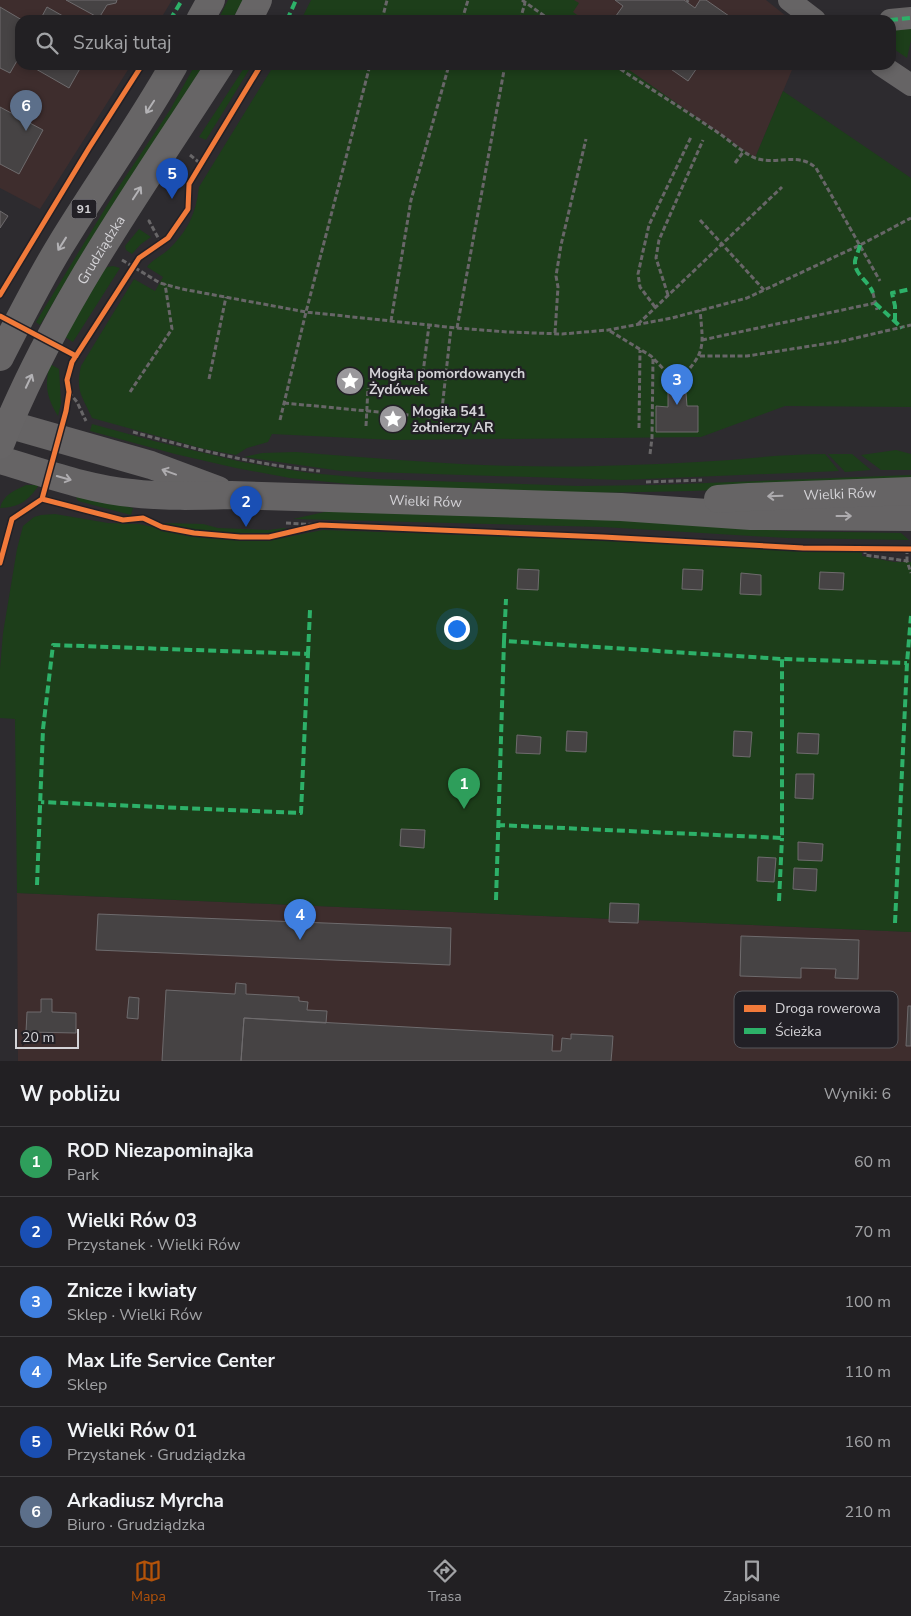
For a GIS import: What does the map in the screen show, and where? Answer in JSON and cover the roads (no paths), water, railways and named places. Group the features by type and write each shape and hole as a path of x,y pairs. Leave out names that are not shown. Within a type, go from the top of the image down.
{"main road":[{"path":"203,15 211,0"},
{"path":"250,15 258,0"},
{"name":"91","path":"0,357 25,307 61,244 156,98 171,70"},
{"name":"Grudziądzka","path":"3,431 48,341 101,249 217,70"}],"street":[{"path":"789,0 808,15"},
{"path":"896,19 911,18"},
{"path":"888,70 911,85"},
{"name":"Wielki Rów","path":"3,431 150,465 231,495"},
{"name":"Wielki Rów","path":"0,460 98,488 179,497 231,495 621,507 751,516 911,517"},
{"name":"Wielki Rów","path":"621,507 749,497 911,491"}],"place":[{"name":"Arkadiusz Myrcha","path":"26,131"},
{"name":"Wielki Rów 01","path":"172,199"},
{"name":"Mogiła pomordowanych Żydówek","path":"350,381"},
{"name":"Znicze i kwiaty","path":"677,405"},
{"name":"Mogiła 541 żołnierzy AR","path":"393,419"},
{"name":"Wielki Rów 03","path":"246,527"},
{"name":"ROD Niezapominajka","path":"464,809"},
{"name":"Max Life Service Center","path":"300,940"}]}
